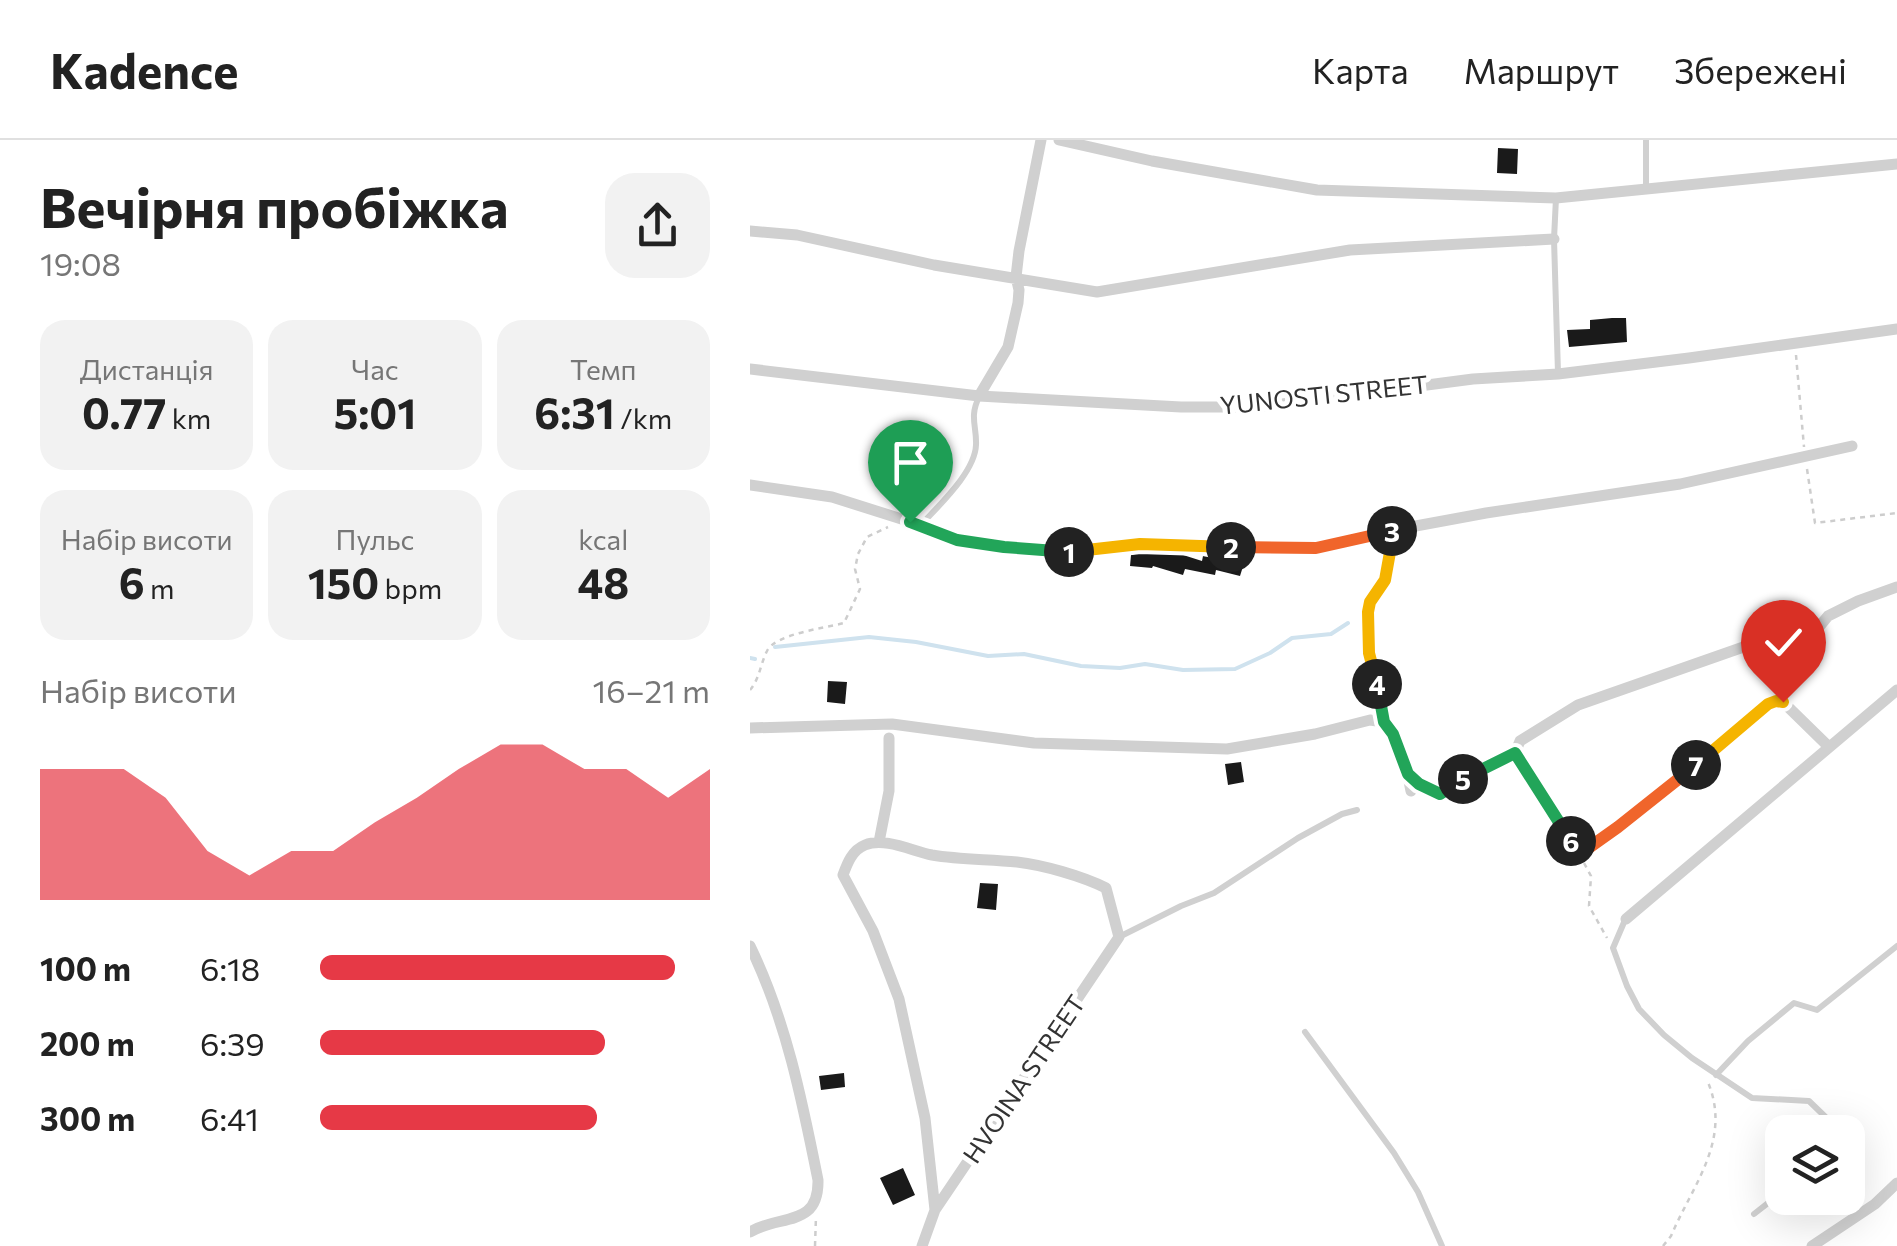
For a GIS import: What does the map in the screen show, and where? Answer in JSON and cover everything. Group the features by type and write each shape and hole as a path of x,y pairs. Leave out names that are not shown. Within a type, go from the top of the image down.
{"street":[{"path":"979,396 1008,347 1018,303 1016,277 1040,140"},
{"path":"1060,140 1152,161 1317,190 1556,198 1897,164"},
{"path":"750,231 797,235 1096,292 1350,250 1554,239"},
{"name":"YUNOSTI STREET","path":"750,369 979,396 1181,407 1258,407 1473,379 1558,374 1897,329"},
{"path":"750,486 832,498 957,540 1004,547 1076,552 1140,544 1316,548 1394,530 1680,484 1852,446"},
{"path":"1828,746 1783,702 1768,704 1671,786 1580,854 1515,753 1520,740 1578,704 1752,644 1809,632 1828,616 1897,586"},
{"path":"1626,918 1897,690"},
{"path":"750,728 892,724 1034,744 1227,750 1370,720 1384,722 1393,734 1411,791"},
{"path":"889,738 889,792 879,842 978,861 1019,862 1093,882 1106,888 1119,937"},
{"name":"HVOINA STREET","path":"879,842 857,850 843,876 872,930 899,999 925,1118 936,1210"},
{"name":"HVOINA STREET","path":"936,1210 1119,937"},
{"path":"750,946 776,1006 804,1107 818,1180 814,1204 799,1217 750,1232"},
{"path":"1812,1246 1876,1204 1897,1183"},
{"path":"922,1246 936,1210"}],"lane":[{"path":"1646,140 1646,188"},
{"path":"1556,198 1558,374"},
{"path":"920,526 972,462 976,445 975,404 979,396"},
{"path":"1119,937 1214,893 1298,838 1357,810"},
{"path":"1626,918 1613,948 1626,986 1639,1008 1664,1035 1752,1098 1810,1101 1824,1115"},
{"path":"1716,1075 1748,1040 1794,1002 1816,1010 1897,946"},
{"path":"1305,1032 1402,1166 1442,1246"},
{"path":"1754,1214 1765,1205"}],"path":[{"path":"750,690 773,642 844,622 860,589 854,568 868,536 902,520"},
{"path":"1384,722 1369,653 1368,612 1385,580 1394,530"},
{"path":"1408,774 1440,794 1515,753"},
{"path":"1580,854 1591,876 1589,906 1613,948"},
{"path":"1664,1246 1710,1154 1716,1128 1715,1098 1706,1077"},
{"path":"814,1204 816,1246"}],"building":[{"path":"1498,148 1518,149 1517,174 1497,173"},
{"path":"1626,318 1627,342 1569,347 1567,330 1590,329 1590,320"},
{"path":"1180,554 1202,561 1203,556 1245,560 1240,576 1185,569 1183,575 1153,566 1130,566 1131,555"},
{"path":"828,681 847,682 845,704 827,702"},
{"path":"1241,762 1244,782 1228,785 1225,764"},
{"path":"980,883 998,884 996,910 977,908"},
{"path":"844,1073 845,1087 821,1090 819,1076"},
{"path":"903,1168 915,1195 893,1205 880,1178"}],"waterway":[{"path":"775,647 869,637 988,656 1024,654 1081,666 1120,668 1145,664 1183,670 1235,669 1292,638 1331,634 1348,623"},
{"path":"750,658 755,659"}],"route":[{"path":"910,522 957,540 1076,552 1140,544 1316,548 1394,530 1385,580 1370,602 1369,653 1384,722 1393,734 1408,774 1440,794 1515,753 1580,854 1671,786 1768,704 1783,702"}]}
